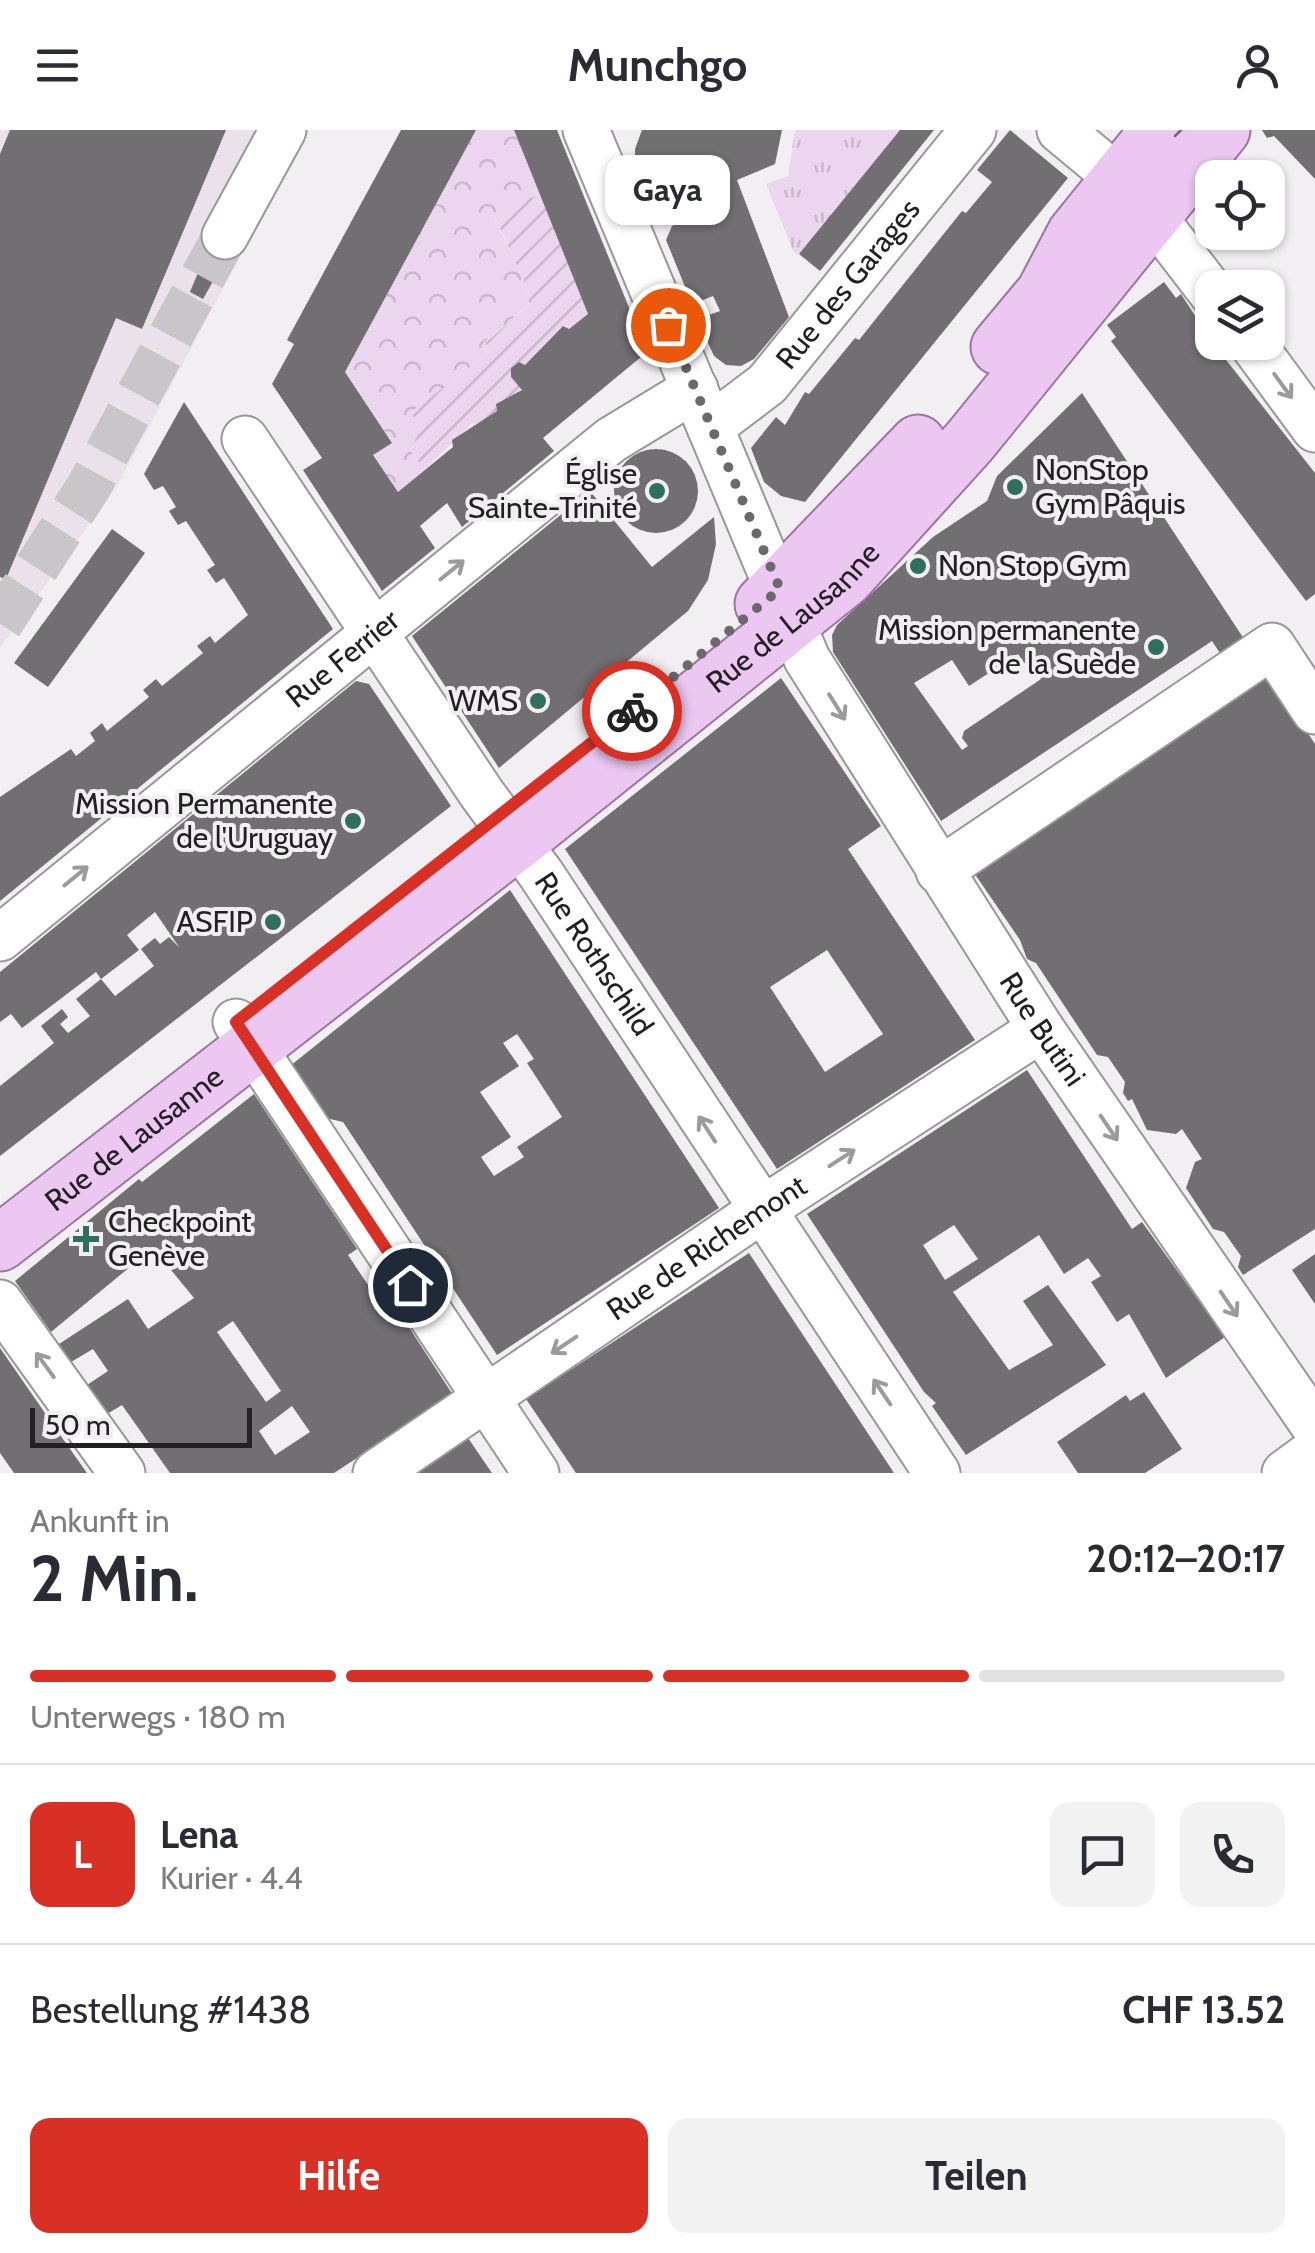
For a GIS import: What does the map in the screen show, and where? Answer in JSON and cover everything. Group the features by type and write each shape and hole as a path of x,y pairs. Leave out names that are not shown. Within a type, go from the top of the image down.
{"main road":[{"name":"Rue de Lausanne","path":"785,605 854,570 917,502 1114,268 1160,130"},
{"name":"Rue de Lausanne","path":"785,605 1044,293 1074,234 1136,197 1222,130"},
{"path":"0,1208 245,1034 785,605"},
{"name":"Rue de Lausanne","path":"0,1243 245,1034"}],"street":[{"path":"225,236 282,130"},
{"name":"Rue Butini","path":"586,130 807,659 1041,1029 1315,1427"},
{"name":"Rue des Garages","path":"702,408 767,384 973,130"},
{"path":"1060,130 1136,197 1195,271"},
{"path":"1044,293 1180,130"},
{"path":"785,605 901,488 1201,130"},
{"path":"1264,360 1315,429"},
{"name":"Rue Ferrier","path":"0,938 611,440 702,408"},
{"name":"Rue Rothschild","path":"245,439 937,1473"},
{"path":"939,871 1272,646 1315,711"},
{"name":"Rue de Richemont","path":"376,1473 760,1211 1041,1029"},
{"path":"0,1226 245,1034 536,1473"},
{"path":"0,1303 122,1473"},
{"path":"1285,1473 1315,1451"}],"shaded area":[{"path":"0,130 308,130 119,483 0,648"}],"green space":[{"path":"476,130 514,130 540,194 494,216 533,301 485,342 491,351 412,412 420,430 410,450 424,470 398,492 373,455 392,442 345,372"},
{"path":"795,130 900,130 799,254 794,253 766,184 788,176"},
{"path":"540,194 588,314 569,329 562,326 525,365 519,362 511,368 522,390 496,404 497,411 480,425 473,423 424,470 410,450 420,430 411,412 491,351 485,343 533,301 494,215"}],"building":[{"path":"10,130 226,130 142,329 116,318 6,579 0,577 0,154"},
{"path":"401,130 476,130 345,372 392,443 373,455 398,492 453,447 452,440 497,411 496,404 522,390 511,377 511,368 519,362 525,365 563,326 569,329 588,314 514,130 557,130 647,352 543,438 554,451 462,527 447,503 420,526 435,548 382,591 303,470 322,458 272,384 294,344 287,340"},
{"path":"642,130 782,130 775,164 737,180 789,317 754,359 741,366 726,365 714,356 702,330 709,315 720,311 713,296 703,300 688,294 666,240 672,226 682,221 676,207 666,211 651,204 635,163"},
{"path":"900,130 934,130 820,271 799,254"},
{"path":"1010,130 1068,178 805,502 781,496 764,482 751,448 776,417 785,425 805,392 809,394 855,338 859,340 962,211 966,213 992,182 977,170"},
{"path":"1262,130 1315,130 1315,179 1274,136 1267,138"},
{"path":"215,232 234,244 203,299 190,292"},
{"path":"1164,282 1176,298 1181,294 1195,316 1195,360 1226,360 1315,473 1315,594 1306,601 1111,341 1116,337 1107,325"},
{"path":"1082,393 1248,645 1225,661 1212,641 941,821 833,652 832,635 837,625 933,537 987,501 997,476","holes":["1018,654 1024,663 1029,660 1041,679 964,731 962,738 968,746 962,750 914,683 952,660 969,686"]},
{"path":"184,402 333,629 0,901 0,797 71,749 76,756 95,741 90,733 102,723 107,731 149,697 143,690 156,679 162,686 203,653 197,646 210,636 215,643 248,615 224,578 216,583 207,570 215,565 186,521 178,525 169,511 176,507 163,486 154,490 144,474"},
{"path":"656,449 672,452 686,461 695,475 695,507 686,521 672,530 656,533 640,530 626,521 617,507 614,491 617,475 626,461 640,452"},
{"path":"590,491 652,567 714,517 716,544 708,580 688,611 499,768 412,636"},
{"path":"112,529 145,553 48,687 14,663"},
{"path":"1269,674 1315,744 1315,1229 1243,1275 1238,1267 1241,1256 1224,1232 1213,1229 1186,1188 1195,1162 1202,1159 1182,1129 1176,1134 1147,1130 1132,1099 1128,1101 1123,1093 1125,1082 1108,1057 1097,1055 1036,963 1027,959 1020,940 972,870"},
{"path":"781,678 881,826 848,849 975,1040 777,1169 565,849","holes":["827,950 883,1034 825,1072 770,987"]},
{"path":"356,681 369,684 451,806 0,1156 0,1086 54,1043 41,1026 62,1009 68,1017 60,1024 68,1033 90,1016 76,999 101,979 96,972 22,1028 11,1014 0,1022 0,972","holes":["155,912 179,947 169,937 160,944 155,938 141,949 154,966 115,996 101,979 139,950 127,935"]},
{"path":"510,890 719,1208 497,1355 343,1122 326,1118 290,1066","holes":["517,1034 534,1059 527,1063 562,1117 517,1147 524,1157 494,1176 481,1157 511,1137 480,1092 519,1066 503,1043"]},
{"path":"1027,1070 1132,1229 1142,1222 1225,1337 1166,1378 1129,1314 1117,1322 1091,1282 1101,1276 1088,1258 1064,1274 1039,1235 953,1292 1009,1370 1053,1345 1023,1301 1048,1285 1106,1365 966,1455 932,1406 936,1403 924,1392 807,1214","holes":["954,1225 978,1259 945,1280 923,1245"]},
{"path":"254,1094 357,1249 348,1255 390,1318 399,1312 453,1395 334,1473 170,1473 122,1405 107,1414 87,1385 108,1371 93,1349 71,1362 59,1344 128,1299 148,1329 194,1298 153,1248 51,1332 15,1281 139,1179 142,1182","holes":["233,1321 281,1391 266,1402 217,1332","292,1406 310,1432 275,1455 259,1431"]},
{"path":"749,1253 894,1473 576,1473 526,1399"},
{"path":"1315,1254 1315,1304 1292,1270"},
{"path":"0,1348 87,1473 14,1473 0,1453"},
{"path":"1144,1392 1182,1449 1145,1473 1078,1473 1057,1442 1126,1395 1130,1401"},
{"path":"468,1438 492,1473 415,1473"}],"tunnel":[{"path":"0,624 88,488 225,236"}],"tram line":[{"path":"1175,136 1181,130"}],"way so far":[{"path":"632,711 780,589 668,325"}],"place":[{"name":"Gaya","path":"668,325"},
{"name":"NonStop Gym Pâquis","path":"1015,487"},
{"name":"Église Sainte-Trinité","path":"657,491"},
{"name":"Non Stop Gym","path":"918,566"},
{"name":"Mission permanente de la Suède","path":"1156,647"},
{"name":"WMS","path":"538,701"},
{"name":"Mission Permanente de l'Uruguay","path":"353,821"},
{"name":"ASFIP","path":"273,922"},
{"name":"Checkpoint Genève","path":"86,1239"}],"route":[{"path":"410,1285 236,1022 632,711"}]}
